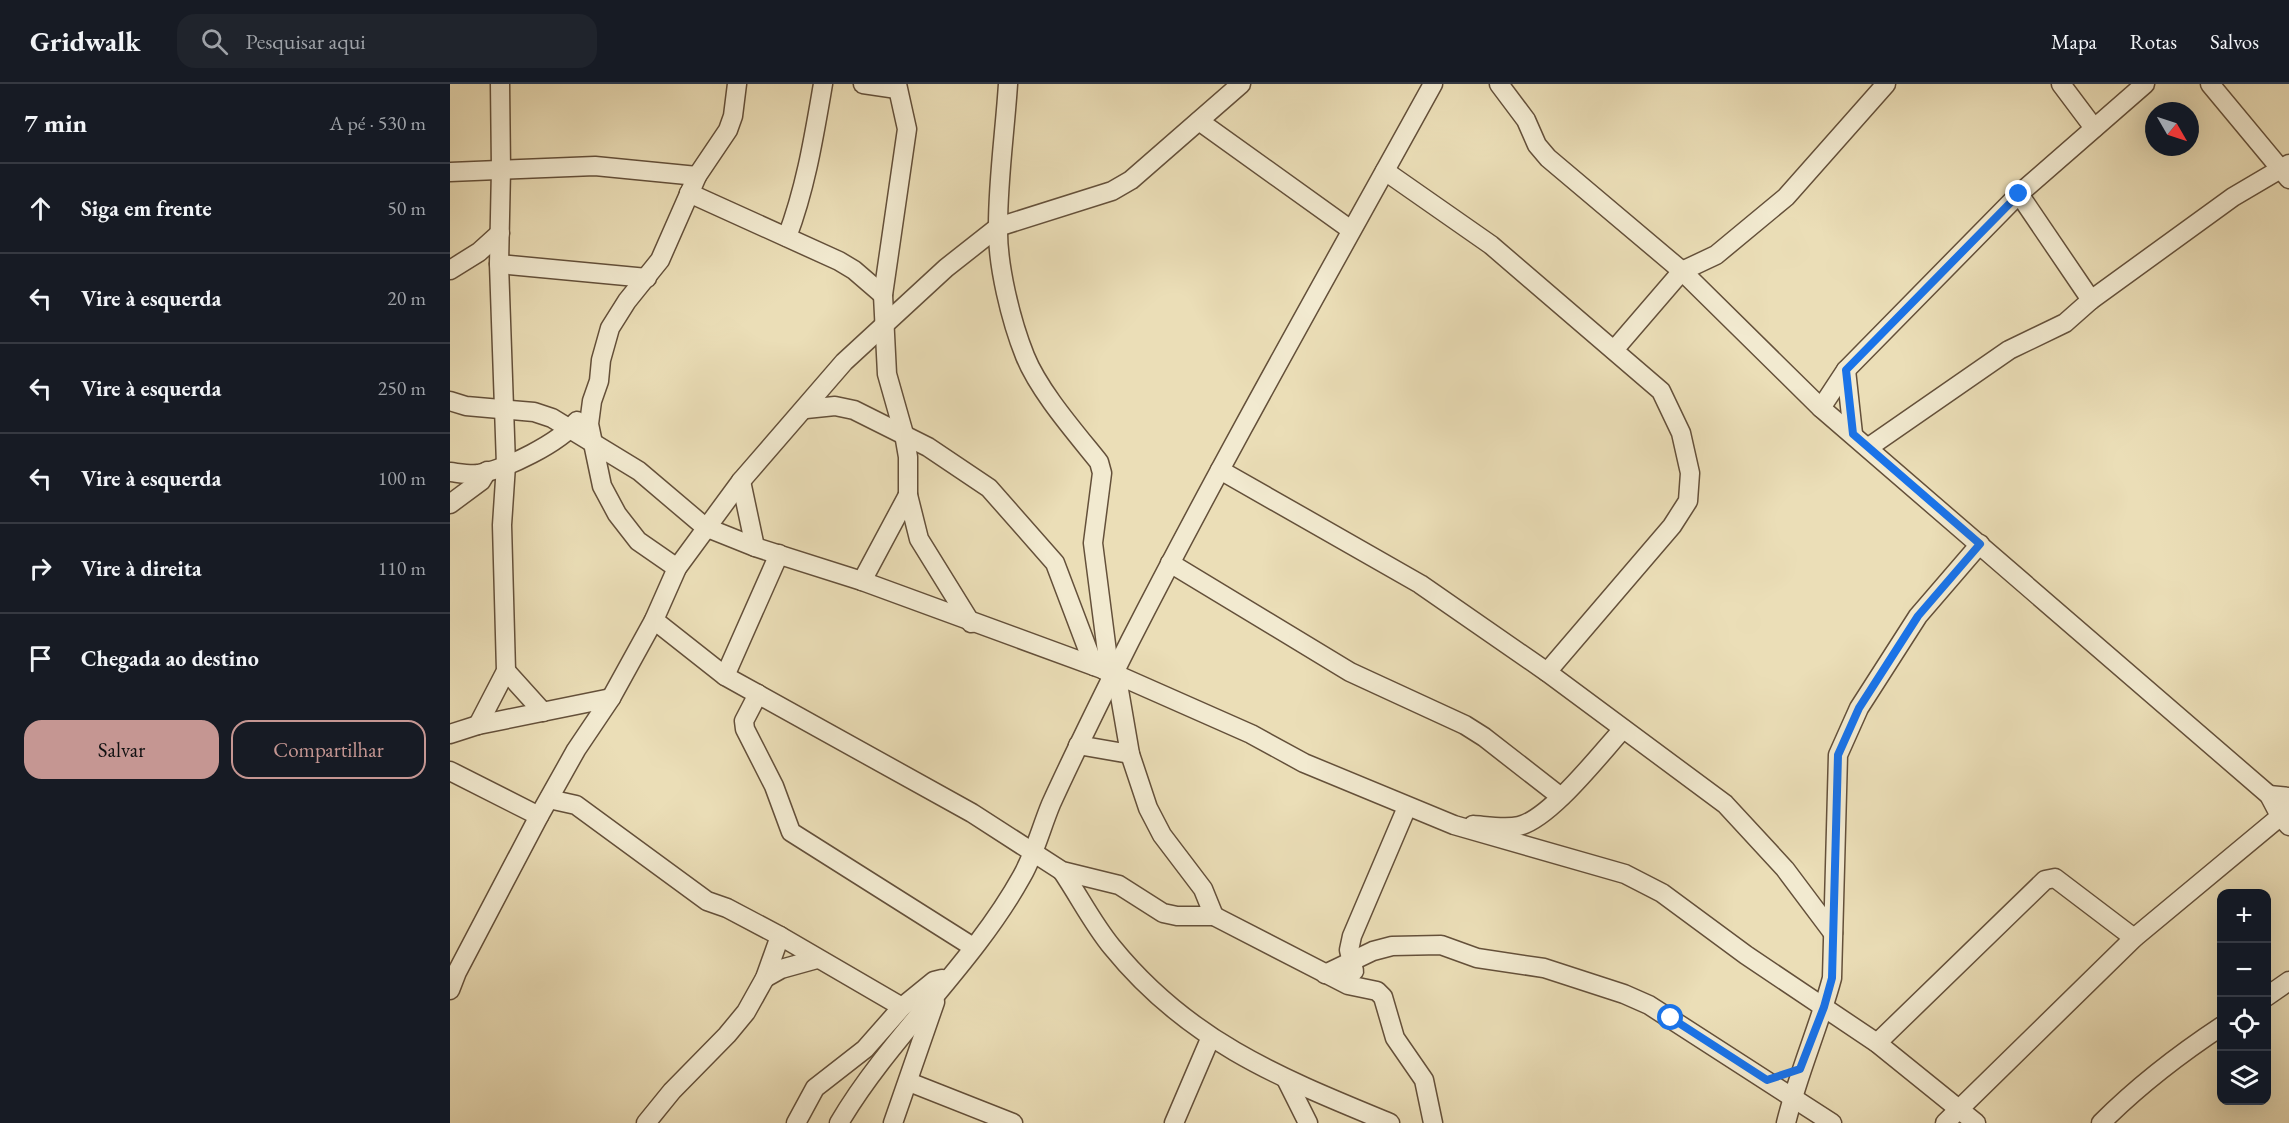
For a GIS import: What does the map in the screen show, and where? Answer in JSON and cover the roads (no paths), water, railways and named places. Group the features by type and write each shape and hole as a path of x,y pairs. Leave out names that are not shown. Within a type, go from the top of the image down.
{"street":[{"path":"478,725 506,671 502,525 506,465 499,264 500,84"},
{"path":"677,568 638,541 617,514 602,486 589,424 592,401 599,381 601,360 610,328 627,301 660,260 697,176 728,130 734,116 737,84"},
{"path":"787,237 799,206 810,161 823,84"},
{"path":"863,84 897,87 907,129 883,295 883,326 887,374 908,457 908,495 919,539 971,623"},
{"path":"1008,84 998,227 1003,271 1015,326 1025,357 1072,429 1099,462 1102,473 1093,543 1107,652 1106,672"},
{"path":"450,990 457,972 539,816 576,750 611,698 654,620 677,568 741,481 806,409 844,362 946,268 998,227 1112,191 1131,180 1241,84"},
{"path":"838,1123 862,1084 1003,907 1034,854 1050,807 1078,745 1106,672 1170,563 1433,84"},
{"path":"1499,84 1526,120 1537,145 1548,158 1682,271 1821,408 1869,447 2156,700 2269,795 2286,817 2134,938 1952,1117"},
{"path":"1614,351 1682,271 1716,255 1786,197 1886,84"},
{"path":"2061,84 2094,128"},
{"path":"1821,408 1846,370 2019,194 2145,84"},
{"path":"1869,447 2009,350 2065,323 2091,300 2233,197 2287,170 2210,84"},
{"path":"1199,121 1351,230"},
{"path":"450,172 595,166 697,176"},
{"path":"1385,171 1491,245 1661,391 1682,433 1690,473 1688,501 1672,526 1547,672"},
{"path":"689,193 854,270 883,295"},
{"path":"2019,194 2091,300"},
{"path":"450,270 479,252 500,233"},
{"path":"499,264 647,278"},
{"path":"1846,370 1853,434"},
{"path":"450,401 466,406 534,412 571,428 639,471 705,527 755,547 862,581 1106,672 1251,734 1304,763 1454,825 1625,874 1662,893 1746,955 1877,1043 1952,1117 1976,1123"},
{"path":"450,472 478,474 506,465 558,439 571,428 592,401"},
{"path":"806,409 834,406 854,411 904,434 989,488 1042,546 1064,580 1106,672 1119,690 1130,754 1148,808 1162,835 1203,889 1214,916"},
{"path":"1220,470 1420,584 1547,672 1725,804 1785,869 1833,933"},
{"path":"450,504 476,485 487,471"},
{"path":"741,481 755,547"},
{"path":"862,581 908,495"},
{"path":"1786,1123 1800,1069 1824,1007 1832,978 1838,755 1859,708 1918,616 1980,544"},
{"path":"725,676 779,554"},
{"path":"1170,563 1350,672 1465,725 1561,797"},
{"path":"654,620 725,676 972,813 1062,872 1119,885 1163,913 1177,916 1214,916 1325,974 1362,989 1377,991 1383,997 1395,1038 1424,1080 1433,1123"},
{"path":"506,671 543,712"},
{"path":"758,694 744,721 745,729 774,786 791,832 973,947"},
{"path":"450,734 478,725 611,698"},
{"path":"1454,825 1519,826 1534,820 1561,797 1623,729"},
{"path":"1078,745 1130,754"},
{"path":"576,750 572,793 576,805"},
{"path":"450,771 539,816"},
{"path":"2269,795 2289,797"},
{"path":"549,799 576,805 707,901 727,908 780,936 902,1007"},
{"path":"1362,989 1351,962 1349,950 1352,936 1407,807"},
{"path":"1062,872 1120,957 1189,1024 1210,1039 1286,1079 1390,1123"},
{"path":"1877,1043 2045,880 2055,878 2134,938"},
{"path":"646,1123 672,1091 738,1021 765,978 780,936"},
{"path":"1325,974 1373,951 1392,946 1441,945 1477,958 1544,968 1624,994 1649,1005 1832,1123"},
{"path":"765,978 781,969 817,959"},
{"path":"796,1123 815,1088 865,1049 902,1007 934,981 944,983"},
{"path":"2271,994 2289,981"},
{"path":"895,1121 944,983"},
{"path":"2101,1123 2131,1093 2174,1058 2217,1029"},
{"path":"1174,1123 1210,1039"},
{"path":"1767,1080 1800,1069"},
{"path":"1286,1079 1308,1123"},
{"path":"909,1082 1013,1123"}]}
